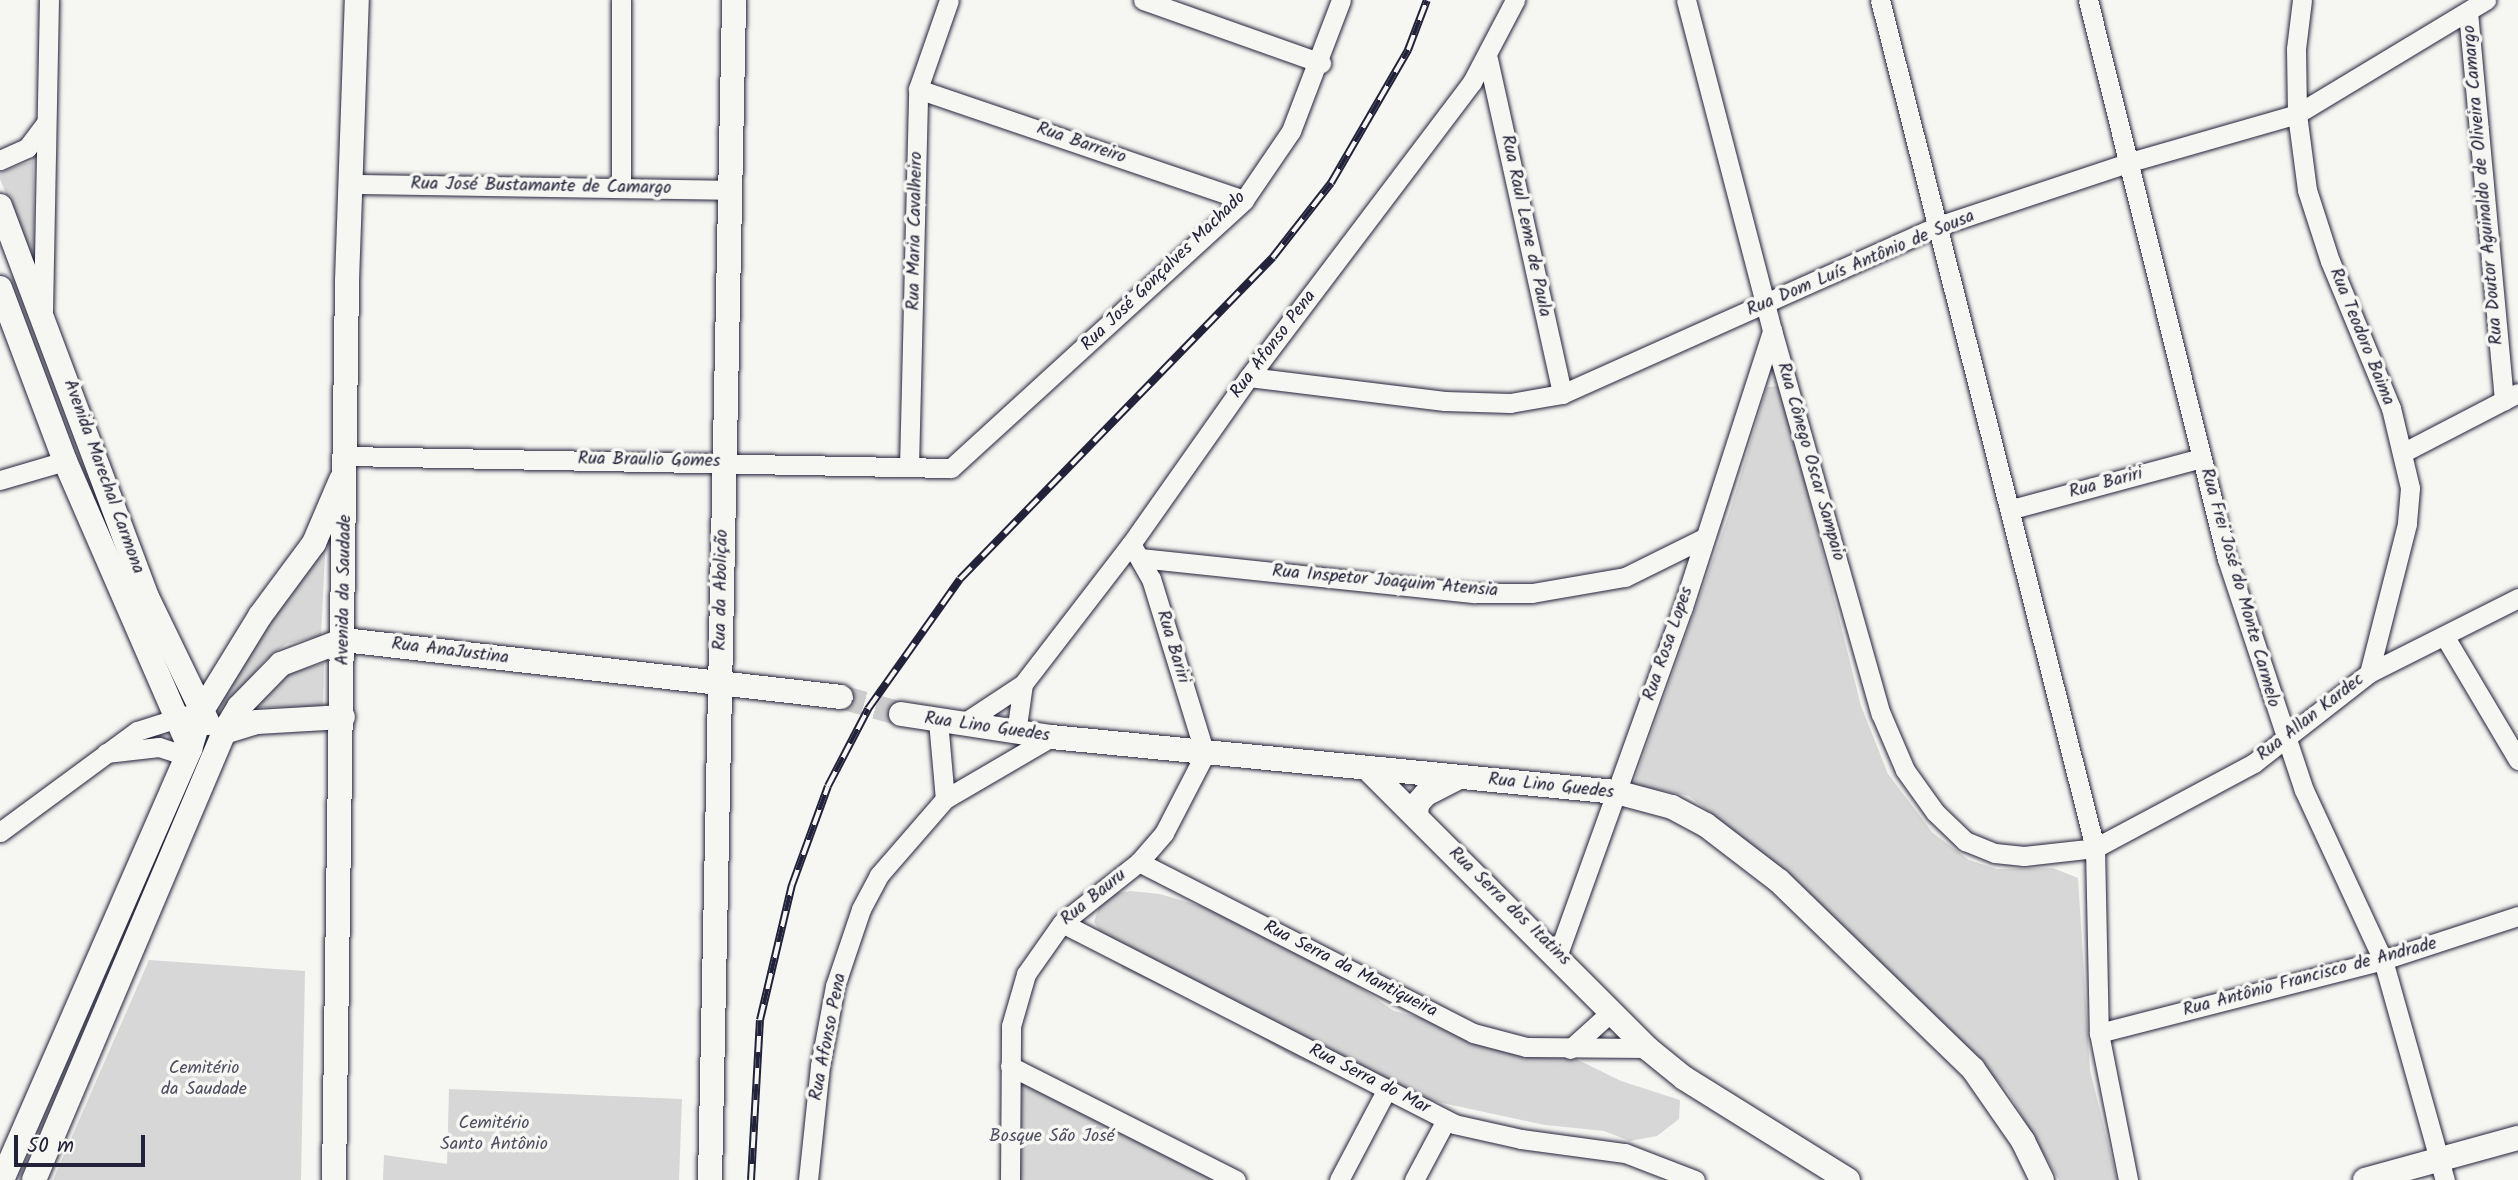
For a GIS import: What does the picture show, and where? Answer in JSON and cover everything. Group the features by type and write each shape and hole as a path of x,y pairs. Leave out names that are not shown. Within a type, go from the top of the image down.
{"main road":[{"name":"Avenida da Saudade","path":"334,1180 357,0"},
{"name":"Rua da Abolição","path":"709,1180 734,1"},
{"name":"Avenida Marechal Carmona","path":"0,206 148,597 201,712 223,736"},
{"name":"Avenida Marechal Carmona","path":"0,288 65,461 188,752"},
{"path":"2,1180 188,752 201,712 260,616 314,542 347,461"},
{"name":"Rua AnaJustina","path":"34,1180 223,736 239,706 281,664 344,640 841,697"},
{"name":"Rua Lino Guedes","path":"901,713 949,723 1051,737 1616,792 1672,807 1706,825 1779,881 1972,1069 2023,1141 2042,1180"},
{"path":"223,736 257,722 343,717"},
{"name":"Rua Serra dos Itatins","path":"1367,769 1558,954 1647,1048"},
{"path":"1416,816 1417,804 1426,794 1458,778"},
{"path":"1647,1048 1684,1078 1848,1180"},
{"path":"2365,1180 2443,1170 2518,1138"}],"street":[{"path":"43,316 49,0"},
{"path":"621,0 621,188"},
{"name":"Rua Maria Cavalheiro","path":"909,467 918,89 949,0"},
{"path":"1143,0 1321,63"},
{"name":"Rua José Gonçalves Machado","path":"951,468 1244,200 1292,131 1321,63 1341,0"},
{"name":"Rua Afonso Pena","path":"949,723 1023,684 1136,551 1249,377 1488,59 1515,0"},
{"name":"Rua Cônego Oscar Sampaio","path":"1686,0 1772,330 1881,714 1905,770 1935,812 1965,841 1995,853 2024,856"},
{"path":"1881,0 2012,509 2095,848 2099,1033 2128,1180"},
{"name":"Rua Frei José do Monte Carmelo","path":"2088,0 2201,458 2285,740 2384,960 2443,1170"},
{"name":"Rua Teodoro Baima","path":"2302,0 2296,49 2297,114 2306,190 2330,261 2374,361 2404,452 2410,488 2407,524 2369,673"},
{"name":"Rua Dom Luís Antônio de Sousa","path":"1249,377 1445,401 1510,403 1562,394 1938,226 2130,162 2297,114 2486,0"},
{"name":"Rua Doutor Aguinaldo de Oliveira Camargo","path":"2468,12 2511,397"},
{"name":"Rua Raul Leme de Paula","path":"1488,59 1562,394"},
{"name":"Rua Barreiro","path":"918,89 1244,200"},
{"path":"0,160 27,148 46,123"},
{"name":"Rua José Bustamante de Camargo","path":"352,184 730,190"},
{"name":"Rua Rosa Lopes","path":"1558,954 1704,538 1772,330"},
{"path":"2404,452 2511,397"},
{"name":"Rua Bariri","path":"2012,509 2201,458"},
{"path":"0,480 65,461"},
{"name":"Rua Braulio Gomes","path":"347,461 724,462 951,468"},
{"name":"Rua Inspetor Joaquim Atensia","path":"1136,551 1475,593 1532,593 1625,577 1704,538"},
{"name":"Rua Bariri","path":"1136,551 1156,595 1205,754"},
{"name":"Rua Allan Kardec","path":"2024,856 2095,848 2231,776 2285,740 2369,673 2518,598"},
{"path":"2445,637 2518,760"},
{"name":"Rua Afonso Pena","path":"1016,733 1023,684"},
{"path":"2,827 137,731 175,717 201,712"},
{"path":"945,799 949,723"},
{"name":"Rua Afonso Pena","path":"808,1180 820,1066 835,986 861,909 879,875 945,799 1051,737"},
{"path":"102,754 159,747 188,752"},
{"name":"Rua Bauru","path":"1010,1180 1010,1066 1015,999 1042,946 1062,923 1139,862 1164,833 1205,754"},
{"name":"Rua Serra da Mantiqueira","path":"1139,862 1473,1034 1527,1046 1570,1049 1647,1048"},
{"name":"Rua Antônio Francisco de Andrade","path":"2099,1033 2384,960 2518,916"},
{"name":"Rua Serra do Mar","path":"1062,923 1446,1120 1521,1139 1625,1153 1695,1180"},
{"path":"1570,1049 1612,1011"},
{"path":"1010,1066 1236,1180"},
{"path":"1339,1180 1387,1089"},
{"path":"1414,1180 1446,1120"}],"green space":[{"path":"33,161 35,266 0,179 0,172"},
{"path":"1781,386 1861,706 1888,774 1933,833 1969,860 1997,869 2053,868 2078,878 2090,1070 2117,1180 2059,1180 2007,1090 1773,864 1689,796 1633,785 1730,511 1767,387"},
{"path":"326,534 321,636 286,644 265,660 219,718 214,711"},
{"path":"324,663 323,708 252,707 275,678"},
{"path":"1131,891 1160,894 1220,912 1323,962 1394,1011 1570,1056 1621,1081 1680,1100 1679,1119 1657,1136 1630,1141 1604,1131 1545,1125 1410,1096 1294,1058 1222,1013 1123,969 1094,922 1103,895"},
{"name":"Cemitério da Saudade","path":"149,960 305,971 301,1180 53,1180"},
{"name":"Bosque São José","path":"1010,1066 1236,1180 1010,1180"},
{"name":"Cemitério Santo Antônio","path":"449,1089 682,1099 679,1180 383,1180 384,1155 447,1164"}],"tunnel":[{"path":"841,697 901,714"}],"railway":[{"path":"751,1180 760,1020 792,885 828,786 868,709 960,579 1273,257 1331,183 1408,50 1427,0"}]}
